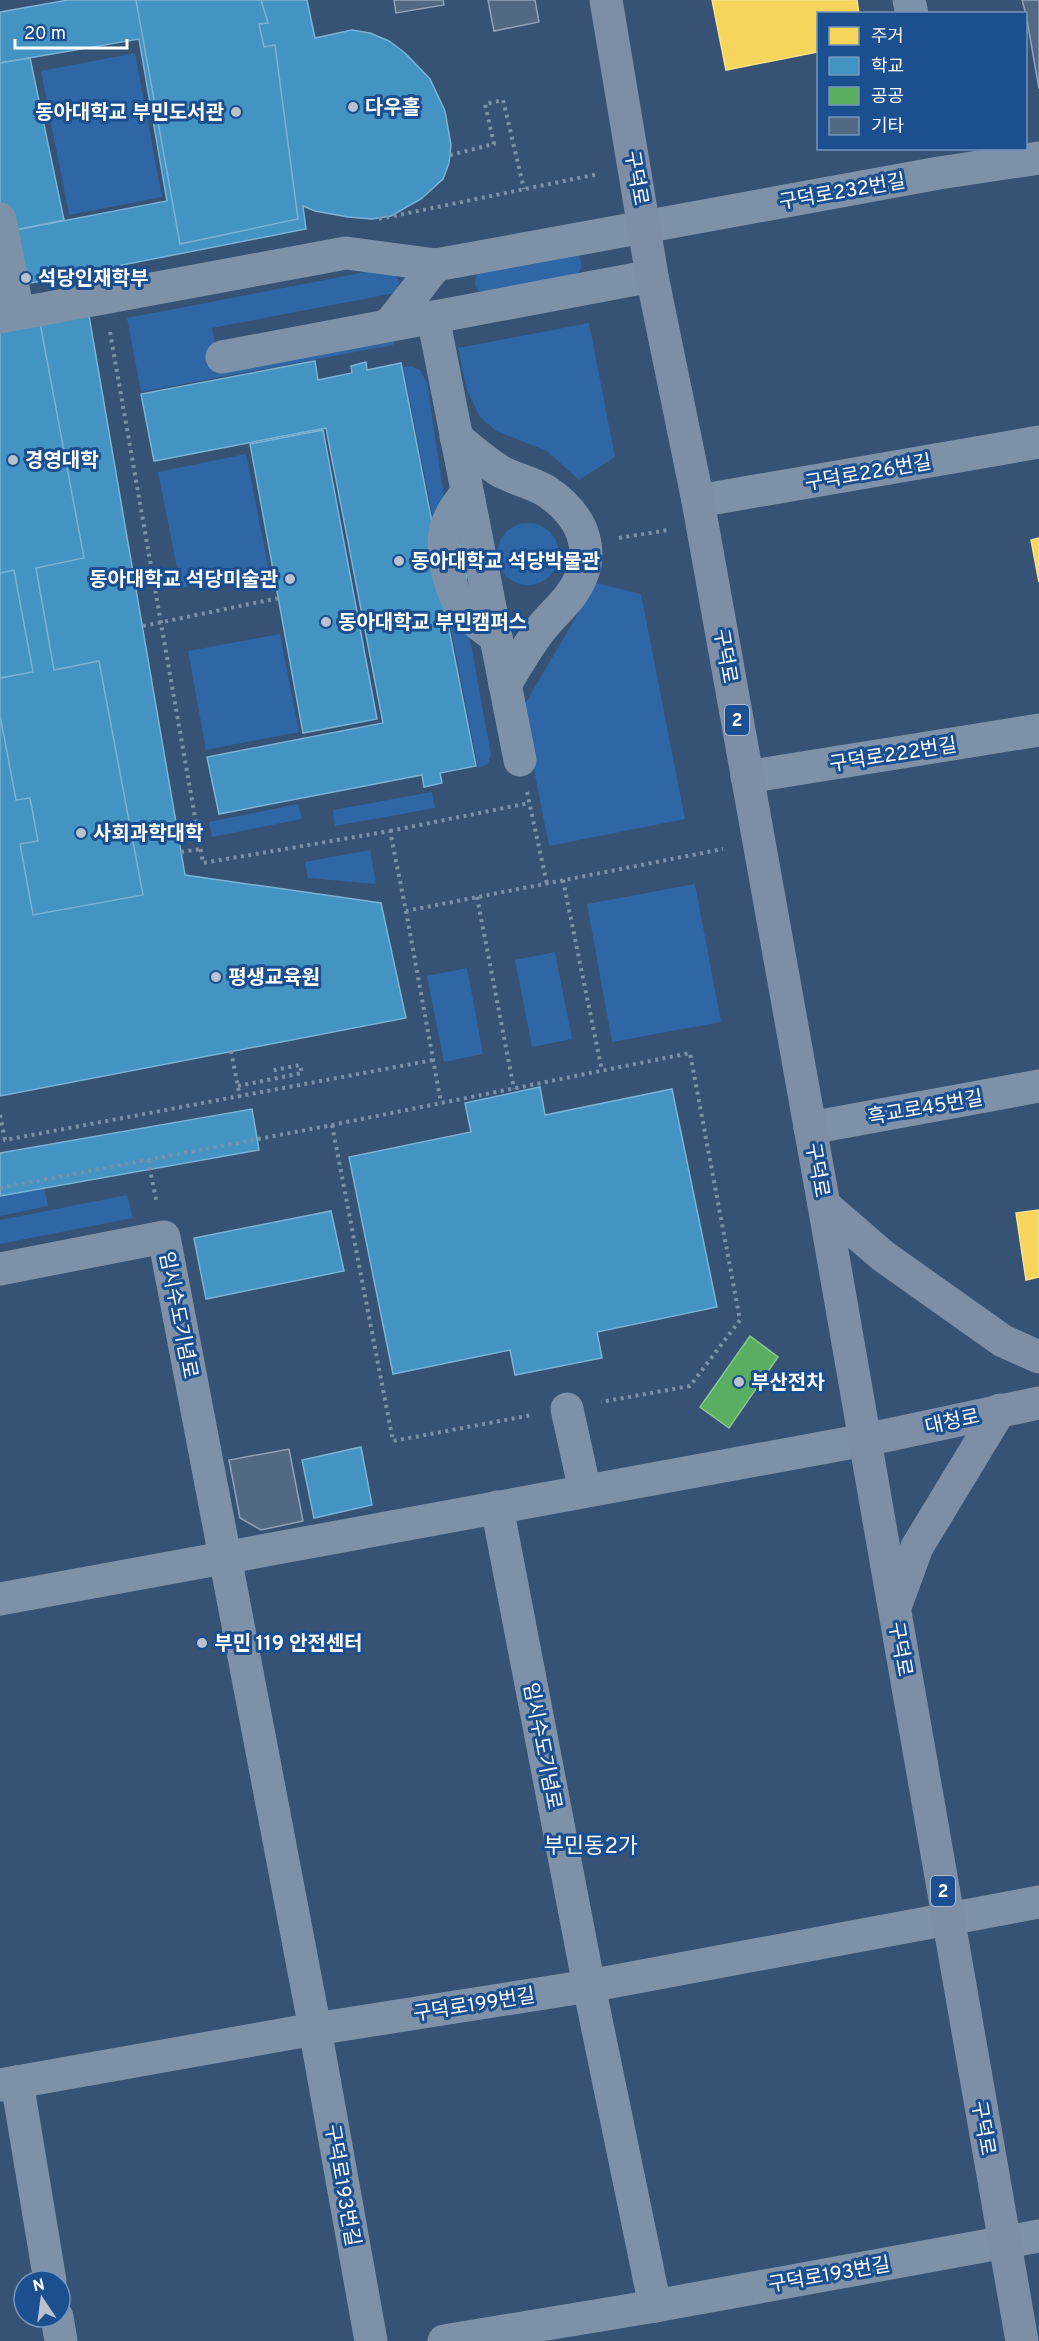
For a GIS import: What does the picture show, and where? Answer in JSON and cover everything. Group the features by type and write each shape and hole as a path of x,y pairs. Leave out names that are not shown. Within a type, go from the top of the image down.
{"main road":[{"name":"구덕로","path":"606,0 652,276 700,512 825,1205 947,1920 1022,2341"},
{"path":"825,1205 884,1256 994,1334 1039,1357"},
{"name":"대청로","path":"865,1440 1039,1403"},
{"path":"895,1609 917,1547 1000,1410"}],"street":[{"name":"구덕로232번길","path":"9,315 346,253 436,265 645,227 937,161 1039,158"},
{"path":"0,219 9,315"},
{"path":"389,326 436,265"},
{"path":"222,357 652,276"},
{"path":"433,317 520,760"},
{"path":"456,437 479,457 502,472 534,484 561,503 572,513 584,533 585,568 578,584 569,598 539,631 505,685"},
{"name":"구덕로226번길","path":"700,512 1039,442"},
{"name":"구덕로222번길","path":"747,777 1039,730"},
{"name":"흑교로45번길","path":"810,1128 1039,1086"},
{"name":"임시수도기념로","path":"0,1269 164,1237 315,2030"},
{"path":"567,1409 585,1491"},
{"path":"0,1599 865,1440"},
{"name":"임시수도기념로","path":"497,1507 588,1986"},
{"name":"구덕로199번길","path":"8,2084 315,2030 588,1986 1039,1902"},
{"path":"588,1986 655,2306"},
{"name":"구덕로193번길","path":"315,2030 371,2341"},
{"path":"8,2084 48,2269"},
{"name":"구덕로193번길","path":"444,2341 655,2306 1039,2236"}],"path":[{"path":"450,155 494,144 485,104 503,99 524,189"},
{"path":"376,220 635,166"},
{"path":"104,297 203,863 390,831 529,803"},
{"path":"586,544 700,512"},
{"path":"143,626 279,598"},
{"path":"520,760 547,884"},
{"path":"390,831 441,1103"},
{"path":"406,910 759,843"},
{"path":"181,852 200,849"},
{"path":"563,880 603,1071"},
{"path":"477,897 513,1089"},
{"path":"231,1051 240,1097"},
{"path":"0,1188 332,1125 690,1053 740,1320 690,1386 393,1441 332,1125"},
{"path":"0,1115 4,1140 433,1060"},
{"path":"238,1086 302,1073 300,1065 270,1071"},
{"path":"148,1160 164,1237"}],"shaded area":[{"path":"135,53 162,197 69,215 41,71"},
{"path":"579,255 582,266 577,275 484,292 476,287 478,272"},
{"path":"387,268 399,282 395,293 212,328 219,367 395,341 393,345 141,392 127,318"},
{"path":"589,323 615,457 579,480 547,451 496,431 480,417 467,390 458,348"},
{"path":"411,366 420,370 427,383 444,496 435,528 403,367"},
{"path":"246,454 269,570 181,588 158,472"},
{"path":"528,523 545,528 550,532 554,537 559,554 554,571 550,576 545,580 528,585 511,580 506,576 502,571 497,554 502,537 506,532 511,528"},
{"path":"596,583 641,594 685,819 549,846 522,709"},
{"path":"447,608 470,639 491,755 488,764 478,768"},
{"path":"280,634 299,732 206,750 188,651"},
{"path":"432,792 435,808 335,826 333,810"},
{"path":"298,804 302,819 212,837 209,822"},
{"path":"370,850 376,884 308,878 305,862"},
{"path":"695,884 721,1022 612,1042 587,904"},
{"path":"555,952 572,1039 532,1047 515,960"},
{"path":"467,968 483,1054 444,1062 427,976"},
{"path":"38,1154 48,1206 0,1216 0,1162"},
{"path":"127,1195 133,1218 0,1244 0,1220"}],"building: 주거":[{"path":"712,0 857,0 859,12 817,12 817,52 726,70"},
{"path":"1039,538 1039,582 1031,540"},
{"path":"1039,1210 1039,1277 1026,1280 1016,1213"}],"building: 학교":[{"path":"68,0 307,0 315,38 352,30 370,33 389,41 405,53 430,79 445,111 451,145 449,163 443,179 421,199 391,216 372,219 348,217 315,211 303,206 306,229 0,289 0,233 167,201 139,39 0,63 0,12"},
{"path":"136,0 261,0 268,23 259,24 264,47 275,45 298,219 180,244"},
{"path":"30,58 64,220 0,233 0,63"},
{"path":"87,304 185,875 381,903 406,1018 0,1096 0,321"},
{"path":"40,323 84,558 36,568 54,670 99,661 143,895 33,915 20,844 38,841 30,798 16,800 0,715 0,678 33,672 14,570 0,573 0,330"},
{"path":"315,361 318,380 352,373 351,366 366,362 367,370 401,363 435,538 458,534 467,578 440,583 476,766 440,773 442,783 424,787 422,775 219,814 207,757 383,723 326,428 154,461 141,394"},
{"path":"323,430 377,719 303,733 250,444"},
{"path":"540,1087 545,1115 672,1089 717,1307 597,1332 602,1358 515,1375 510,1350 393,1374 349,1157 471,1132 465,1103"},
{"path":"252,1109 259,1150 0,1196 0,1153"},
{"path":"331,1211 344,1271 206,1299 194,1238"},
{"path":"361,1447 372,1505 314,1518 302,1460"}],"building: 공공":[{"name":"부산전차","path":"750,1336 778,1357 729,1428 700,1407"}],"building: 기타":[{"path":"394,0 443,0 444,5 396,13"},
{"path":"488,0 535,0 539,22 494,31"},
{"path":"1022,0 1039,0 1039,89 1027,12"},
{"path":"289,1449 303,1521 261,1530 240,1518 229,1460"}],"place":[{"name":"다우홀","path":"353,107"},
{"name":"동아대학교 부민도서관","path":"236,112"},
{"name":"석당인재학부","path":"26,278"},
{"name":"경영대학","path":"13,460"},
{"name":"동아대학교 석당박물관","path":"399,561"},
{"name":"동아대학교 석당미술관","path":"290,579"},
{"name":"동아대학교 부민캠퍼스","path":"326,622"},
{"name":"사회과학대학","path":"81,833"},
{"name":"평생교육원","path":"216,977"},
{"name":"부산전차","path":"739,1382"},
{"name":"부민 119 안전센터","path":"202,1643"}],"district":[{"name":"부민동2가","path":"591,1845"}]}
